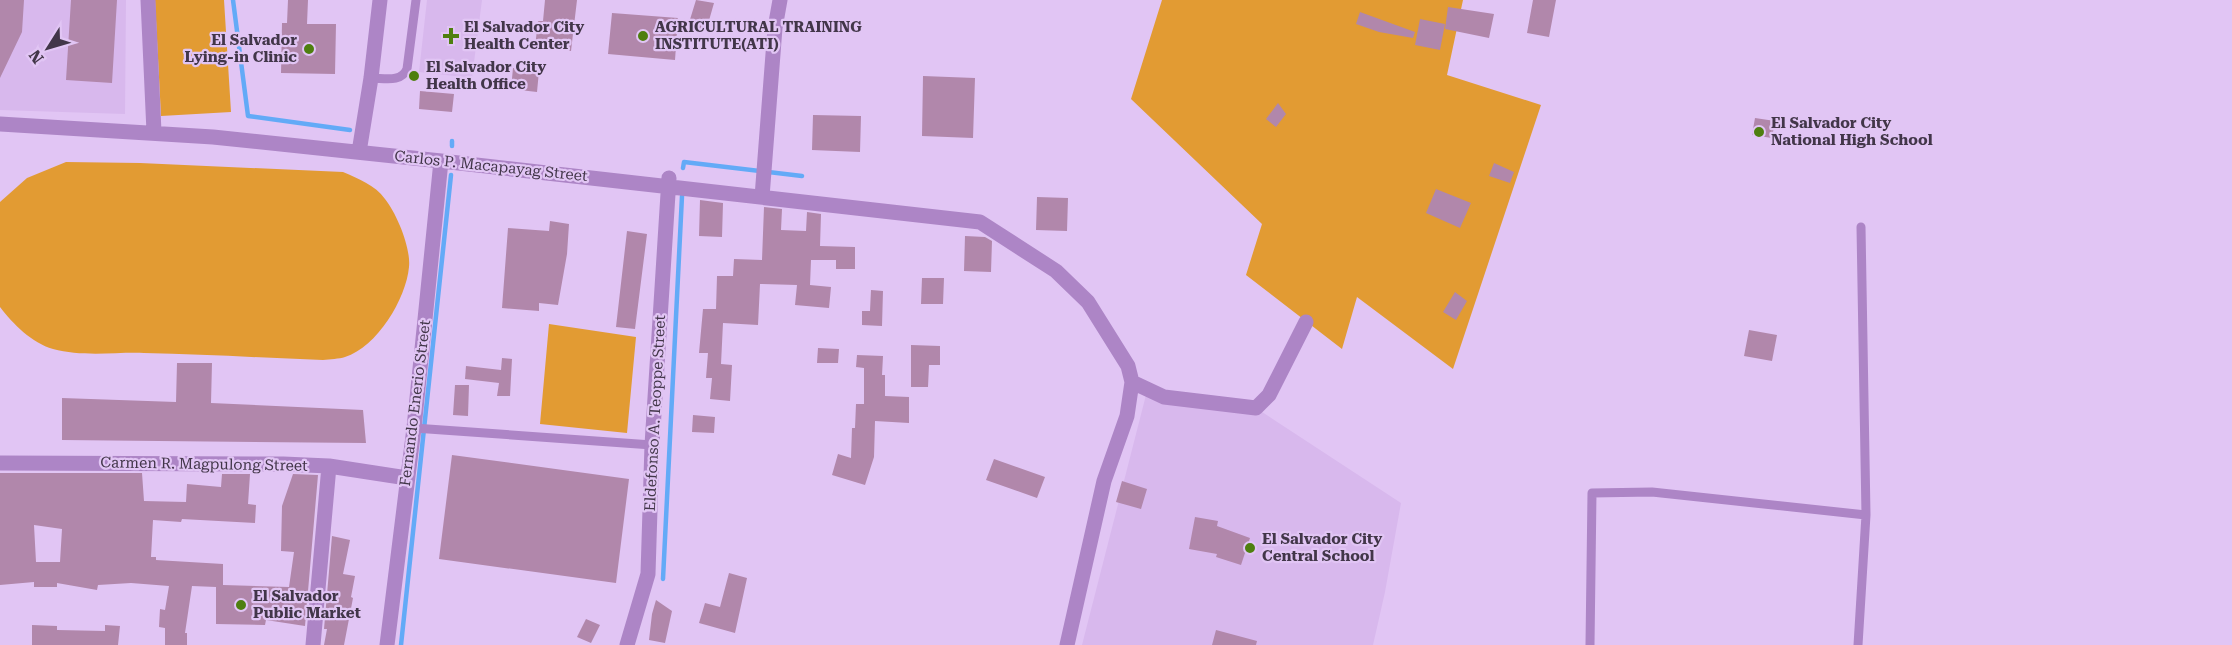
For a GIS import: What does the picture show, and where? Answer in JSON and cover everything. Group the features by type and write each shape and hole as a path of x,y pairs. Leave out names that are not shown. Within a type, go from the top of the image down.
{"street":[{"path":"148,0 154,132"},
{"path":"359,152 380,0"},
{"path":"762,197 775,28 780,0"},
{"name":"Carlos P. Macapayag Street","path":"0,124 154,132 669,182 762,197 980,222 1056,271 1088,302 1128,366 1132,382"},
{"name":"Fernando Enerio Street","path":"387,645 407,478 417,428 441,160"},
{"name":"Eldefonso A. Teoppe Street","path":"627,645 648,574 652,446 669,182"},
{"path":"1067,645 1104,481 1127,416 1132,382 1164,397 1256,408 1269,395 1306,322"},
{"name":"Carmen R. Magpulong Street","path":"0,463 168,462 330,466 407,478"},
{"path":"313,645 330,466"}],"lane":[{"path":"371,78 400,78 405,75 416,0"},
{"path":"1858,645 1866,515 1861,227"},
{"path":"417,428 652,446"},
{"path":"1590,645 1592,493 1653,492 1866,515"}],"shaded area":[{"path":"0,0 126,0 125,114 0,110"},
{"path":"155,0 224,0 231,112 161,116"},
{"name":"El Salvador City Health Center","path":"427,0 482,0 472,78 419,72"},
{"path":"1162,0 1463,0 1447,75 1541,105 1453,369 1357,297 1342,349 1246,275 1262,224 1131,99"},
{"path":"66,162 343,172 376,190 394,213 408,250 407,280 396,307 379,333 357,352 340,358 323,360 133,353 87,354 53,349 24,332 0,307 0,202 27,178"},
{"path":"549,324 636,337 627,433 540,424"},
{"name":"El Salvador City Central School","path":"1146,395 1256,408 1401,503 1373,645 1082,645"}],"building":[{"path":"0,0 24,0 22,32 0,78"},
{"path":"71,0 117,0 112,83 66,80"},
{"name":"El Salvador Lying-in Clinic","path":"288,0 308,0 307,24 336,24 335,74 281,73 282,23 287,23"},
{"path":"545,0 577,0 571,51 535,47 538,21 543,21"},
{"path":"696,0 714,3 706,31 688,26"},
{"path":"1533,0 1556,0 1549,37 1527,33"},
{"path":"1448,7 1494,14 1489,38 1445,29"},
{"path":"1360,12 1415,32 1413,38 1379,32 1356,24"},
{"name":"AGRICULTURAL TRAINING INSTITUTE(ATI)","path":"612,13 678,18 675,60 608,54"},
{"path":"1420,19 1445,24 1440,50 1415,45"},
{"path":"513,68 539,71 537,92 511,89"},
{"path":"923,76 975,78 973,138 922,136"},
{"path":"420,91 454,94 452,112 419,109"},
{"path":"1278,103 1286,114 1276,127 1266,119"},
{"path":"813,115 861,116 860,152 812,150"},
{"path":"1755,118 1775,121 1772,138 1752,135"},
{"path":"1494,163 1514,172 1510,183 1489,176"},
{"path":"1436,189 1471,203 1460,228 1426,213"},
{"path":"1037,197 1068,198 1067,231 1036,230"},
{"path":"700,200 723,203 722,237 699,236"},
{"path":"764,207 782,209 781,230 806,231 807,212 821,214 820,246 855,247 855,269 836,269 836,260 811,260 810,285 831,287 829,308 795,305 797,285 760,284 758,325 723,323 721,364 732,365 730,401 710,399 712,378 706,378 708,353 699,353 703,309 716,309 717,276 733,276 734,259 762,260"},
{"path":"550,221 569,224 567,254 558,305 539,303 539,311 502,308 508,228 549,231"},
{"path":"627,231 647,234 635,329 616,327"},
{"path":"965,236 985,237 992,241 991,272 964,271"},
{"path":"922,278 944,278 943,304 921,304"},
{"path":"871,290 883,291 882,326 862,325 862,311 870,311"},
{"path":"1455,292 1467,301 1456,320 1443,312"},
{"path":"1749,330 1777,335 1772,361 1744,356"},
{"path":"911,345 940,346 940,365 929,365 928,387 911,387"},
{"path":"818,348 839,349 838,363 817,363"},
{"path":"857,355 883,356 882,375 885,375 885,396 909,397 909,423 875,421 874,457 865,485 832,475 838,454 851,458 856,404 864,404 864,368 856,367"},
{"path":"502,358 512,359 510,396 497,396 499,383 465,379 466,366 501,370"},
{"path":"177,363 212,363 211,403 363,410 366,443 62,440 62,398 176,402"},
{"path":"455,385 469,385 468,416 453,415"},
{"path":"693,415 715,417 714,433 692,432"},
{"path":"452,455 629,479 616,583 439,559"},
{"path":"994,459 1045,477 1037,498 986,480"},
{"path":"0,473 142,473 144,501 186,502 187,484 221,487 222,474 250,474 248,504 256,505 255,523 182,519 181,522 153,520 151,557 156,557 156,560 223,564 223,585 289,587 294,552 281,551 282,506 293,474 318,475 305,626 266,620 265,625 216,624 216,587 192,586 185,633 187,633 187,645 165,645 165,628 159,627 160,609 165,610 169,586 131,583 98,585 97,590 57,583 57,587 34,587 34,582 0,585","holes":["34,525 62,529 60,562 36,562"]},
{"path":"1122,481 1147,489 1141,509 1116,502"},
{"path":"1195,517 1218,521 1217,526 1250,538 1241,565 1216,557 1217,554 1189,549"},
{"path":"332,536 350,540 343,574 355,576 344,645 324,645 327,629 324,629"},
{"path":"729,573 747,578 735,633 699,623 705,603 720,607"},
{"path":"656,600 672,611 665,643 649,640"},
{"path":"586,619 600,625 591,643 577,637"},
{"path":"32,625 57,626 57,630 105,631 105,625 120,626 118,645 32,645"},
{"path":"1216,630 1257,641 1256,645 1212,645"}],"waterway":[{"path":"233,0 248,116 350,130"},
{"path":"452,141 452,146"},
{"path":"683,168 684,162 802,176"},
{"path":"401,645 451,175"},
{"path":"663,579 682,196"}],"place":[{"name":"El Salvador City Health Center","path":"451,36"},
{"name":"AGRICULTURAL TRAINING INSTITUTE(ATI)","path":"643,36"},
{"name":"El Salvador Lying-in Clinic","path":"309,49"},
{"name":"El Salvador City Health Office","path":"414,76"},
{"name":"El Salvador City National High School","path":"1759,132"},
{"name":"El Salvador City Central School","path":"1250,548"},
{"name":"El Salvador Public Market","path":"241,605"}]}
